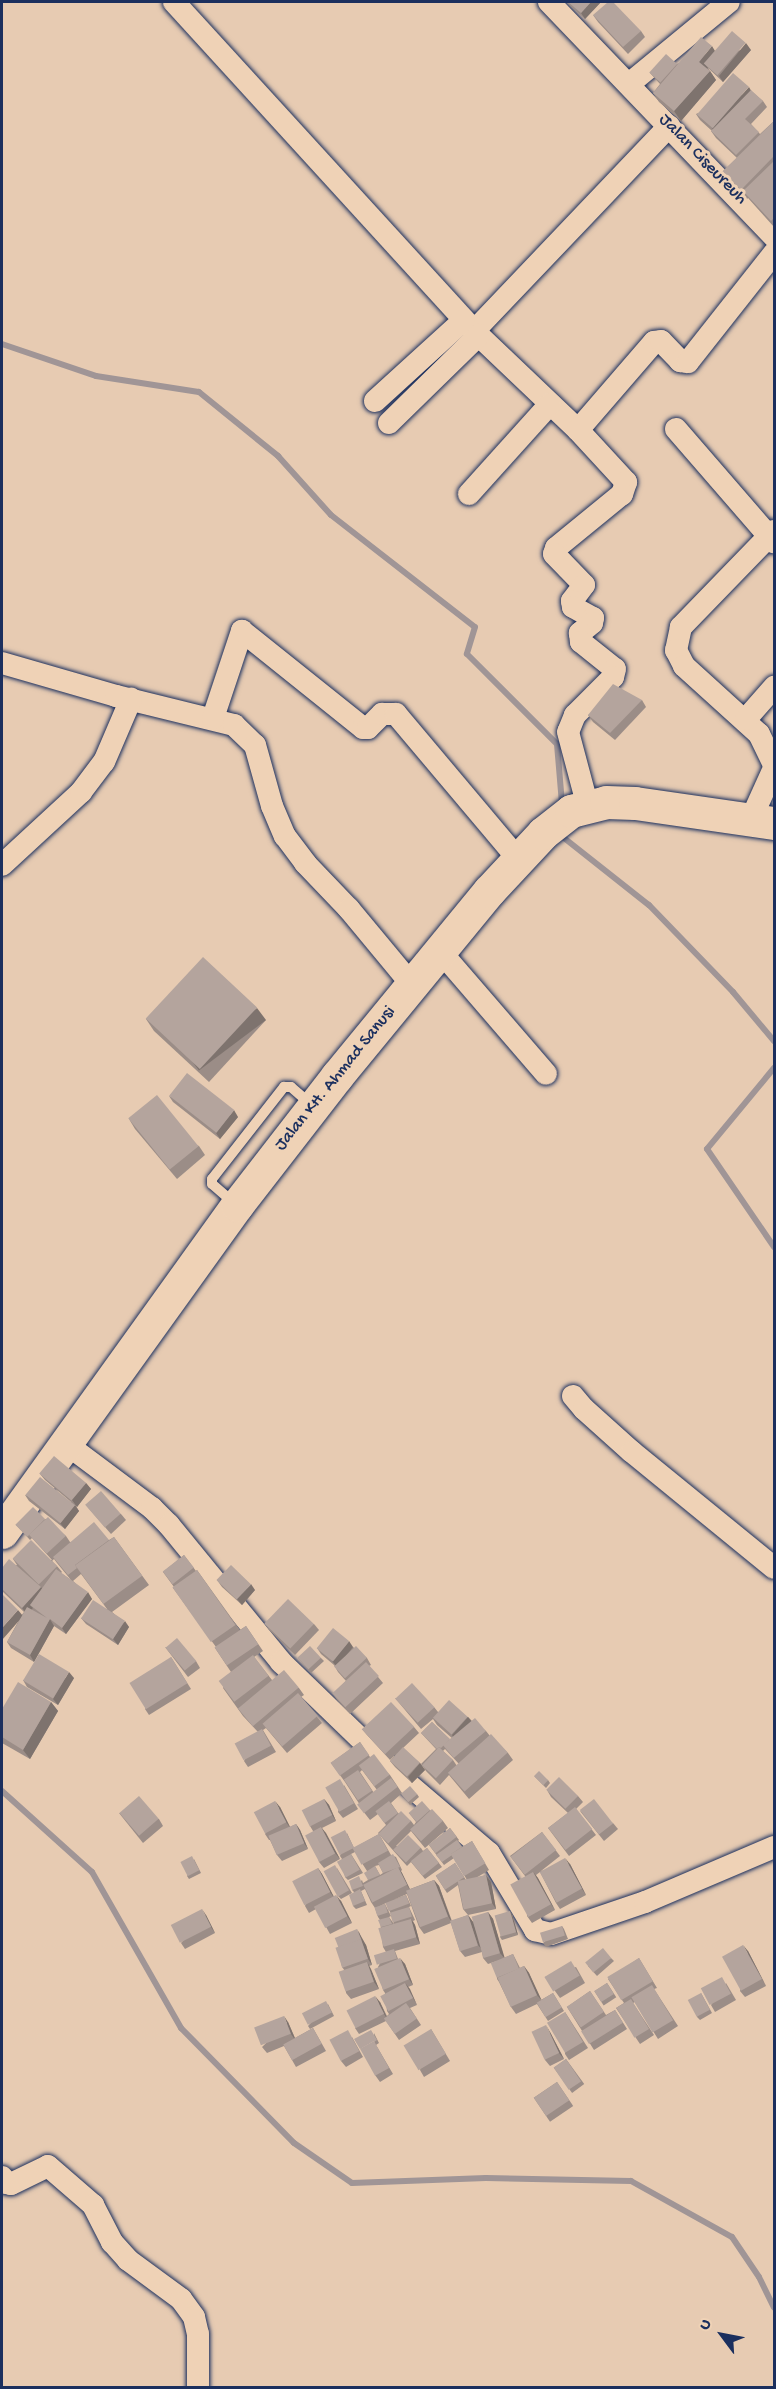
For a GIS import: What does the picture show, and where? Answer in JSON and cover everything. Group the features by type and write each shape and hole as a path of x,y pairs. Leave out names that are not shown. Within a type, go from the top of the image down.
{"highway":[{"name":"Jalan KH. Ahmad Sanusi","path":"2,1532 237,1205 313,1106 440,951 543,833 580,809 606,802 636,803 763,821"}],"street":[{"path":"174,2 472,329 578,430 626,482 622,494 556,548 554,554 584,585 572,601 573,607 593,618 592,623 580,633 581,642 615,669 613,677 576,715 568,732 580,809"},
{"name":"Jalan Ciseureuh","path":"549,2 669,126 730,174 774,237"},
{"path":"629,84 729,2"},
{"path":"389,423 472,329 669,126"},
{"path":"578,430 654,342 661,341 680,361 688,362 774,253"},
{"path":"375,401 472,329"},
{"path":"469,494 550,404"},
{"path":"676,429 772,536 681,627 676,642 678,657 684,666 718,698 746,719 759,734 774,767 763,821"},
{"path":"213,718 242,631 363,728 368,728 382,714 396,714 518,860"},
{"path":"2,663 131,699 234,724 255,746 272,806 285,836 412,985"},
{"path":"746,719 774,687"},
{"path":"2,866 81,792 104,762 131,699"},
{"path":"440,951 546,1074"},
{"path":"573,1396 632,1452 774,1568"},
{"path":"65,1443 152,1508 170,1525 281,1662 402,1779 489,1853 535,1930 551,1934 645,1902 758,1851 774,1847"},
{"path":"2,2177 6,2183 11,2184 48,2166 89,2200 112,2242 128,2260 181,2299 194,2317 198,2334 198,2388"}],"building":[{"path":"568,2 591,2 581,13"},
{"path":"608,2 613,2 641,31 623,47 593,15"},
{"path":"732,31 746,43 717,75 704,63"},
{"path":"701,37 712,46 699,62 710,71 674,111 653,93"},
{"path":"666,54 677,64 660,83 649,73"},
{"path":"733,73 749,87 713,128 697,115"},
{"path":"751,90 763,101 745,119 759,132 736,155 711,131"},
{"path":"774,121 774,156 741,190 722,172"},
{"path":"774,161 774,218 771,221 743,191"},
{"path":"613,684 642,700 610,733 588,715"},
{"path":"203,957 257,1007 200,1069 146,1018"},
{"path":"187,1073 234,1110 216,1133 169,1096"},
{"path":"157,1095 199,1146 170,1170 128,1118"},
{"path":"54,1456 86,1483 71,1501 39,1474"},
{"path":"40,1477 75,1505 60,1523 26,1495"},
{"path":"101,1491 121,1514 105,1527 85,1505"},
{"path":"33,1507 45,1519 27,1537 15,1525"},
{"path":"48,1517 66,1536 47,1554 29,1535"},
{"path":"94,1522 109,1540 75,1565 77,1568 68,1575 53,1557"},
{"path":"114,1537 142,1576 103,1604 75,1565"},
{"path":"31,1540 57,1566 39,1585 13,1558"},
{"path":"184,1555 194,1568 173,1584 163,1572"},
{"path":"9,1559 41,1587 22,1608 2,1589 2,1568"},
{"path":"231,1565 251,1584 237,1600 216,1580"},
{"path":"56,1569 88,1592 62,1628 50,1619 30,1655 7,1642 27,1607 47,1618 30,1605"},
{"path":"197,1570 235,1625 211,1642 172,1587"},
{"path":"2,1594 18,1610 2,1628"},
{"path":"288,1599 314,1624 290,1648 264,1623"},
{"path":"93,1600 125,1621 113,1639 81,1618"},
{"path":"246,1626 258,1644 227,1665 214,1647"},
{"path":"333,1628 349,1641 333,1661 317,1648"},
{"path":"177,1638 196,1661 185,1671 166,1648"},
{"path":"310,1646 321,1658 308,1669 298,1658"},
{"path":"356,1646 367,1658 345,1678 334,1666"},
{"path":"39,1654 69,1672 53,1699 23,1681"},
{"path":"253,1655 269,1676 234,1702 219,1681"},
{"path":"171,1657 187,1683 146,1709 129,1683"},
{"path":"366,1662 379,1676 345,1707 332,1693"},
{"path":"284,1670 299,1688 253,1726 238,1709"},
{"path":"18,1682 51,1702 23,1750 2,1737 2,1709"},
{"path":"412,1683 435,1707 418,1723 395,1699"},
{"path":"298,1693 318,1716 282,1746 263,1724"},
{"path":"449,1700 468,1717 452,1735 433,1718"},
{"path":"391,1702 414,1727 385,1754 362,1729"},
{"path":"475,1718 486,1731 454,1758 443,1745"},
{"path":"432,1722 450,1739 441,1748 437,1749 421,1733"},
{"path":"262,1729 271,1746 244,1760 235,1744"},
{"path":"491,1734 508,1753 465,1791 448,1773"},
{"path":"360,1742 369,1755 340,1776 331,1763"},
{"path":"403,1747 420,1763 407,1777 390,1761"},
{"path":"439,1747 453,1760 436,1778 422,1765"},
{"path":"374,1754 390,1775 374,1786 359,1765"},
{"path":"358,1770 372,1791 358,1800 344,1780"},
{"path":"539,1771 548,1780 543,1785 534,1776"},
{"path":"559,1777 578,1796 565,1809 546,1790"},
{"path":"391,1778 398,1787 364,1813 357,1804"},
{"path":"340,1779 354,1803 339,1812 325,1788"},
{"path":"410,1786 417,1794 408,1802 401,1794"},
{"path":"139,1796 159,1819 139,1836 119,1813"},
{"path":"324,1799 332,1815 310,1826 302,1810"},
{"path":"594,1799 613,1823 599,1835 580,1810"},
{"path":"275,1801 286,1822 265,1833 254,1812"},
{"path":"389,1801 398,1813 384,1823 375,1811"},
{"path":"422,1801 430,1810 417,1822 409,1813"},
{"path":"575,1807 592,1829 565,1850 548,1828"},
{"path":"432,1809 443,1821 421,1841 410,1829"},
{"path":"401,1811 411,1821 388,1844 378,1834"},
{"path":"296,1824 304,1843 277,1855 268,1836"},
{"path":"321,1827 335,1853 319,1862 305,1835"},
{"path":"450,1828 457,1837 435,1853 429,1845"},
{"path":"345,1830 354,1848 340,1855 331,1837"},
{"path":"542,1832 556,1850 525,1875 510,1857"},
{"path":"379,1834 388,1851 361,1865 353,1848"},
{"path":"408,1835 421,1848 406,1863 393,1850"},
{"path":"457,1840 462,1847 442,1862 436,1855"},
{"path":"472,1841 485,1863 464,1876 451,1854"},
{"path":"427,1848 439,1863 423,1876 411,1861"},
{"path":"351,1854 360,1870 346,1878 337,1862"},
{"path":"393,1854 400,1867 383,1873 378,1863"},
{"path":"192,1856 199,1870 188,1876 180,1862"},
{"path":"565,1858 582,1889 557,1903 540,1872"},
{"path":"455,1863 464,1877 445,1890 436,1876"},
{"path":"335,1865 349,1890 338,1897 324,1871"},
{"path":"375,1866 380,1875 368,1880 364,1873"},
{"path":"398,1867 407,1885 372,1903 363,1885"},
{"path":"318,1868 330,1892 304,1905 292,1881"},
{"path":"533,1872 551,1904 528,1917 510,1885"},
{"path":"486,1875 492,1903 464,1909 458,1881"},
{"path":"359,1876 363,1886 352,1890 349,1881"},
{"path":"434,1880 448,1916 420,1927 406,1891"},
{"path":"360,1889 365,1901 353,1906 349,1895"},
{"path":"336,1895 347,1916 325,1928 314,1907"},
{"path":"406,1895 409,1903 389,1911 385,1903"},
{"path":"385,1904 388,1913 377,1916 375,1907"},
{"path":"409,1907 412,1917 393,1922 390,1913"},
{"path":"202,1909 211,1927 180,1943 171,1925"},
{"path":"510,1911 516,1932 501,1937 495,1915"},
{"path":"488,1912 500,1953 484,1958 472,1917"},
{"path":"468,1915 478,1945 460,1951 450,1921"},
{"path":"389,1917 392,1924 381,1927 378,1920"},
{"path":"411,1919 416,1937 384,1947 378,1928"},
{"path":"562,1926 565,1936 543,1942 540,1933"},
{"path":"357,1929 361,1939 339,1948 335,1938"},
{"path":"361,1939 368,1959 342,1968 335,1948"},
{"path":"743,1945 762,1979 741,1991 722,1957"},
{"path":"603,1948 611,1958 593,1973 585,1962"},
{"path":"394,1949 397,1959 377,1965 374,1955"},
{"path":"513,1954 519,1969 497,1978 491,1963"},
{"path":"400,1958 409,1979 383,1990 374,1969"},
{"path":"639,1958 653,1981 621,2000 607,1977"},
{"path":"571,1961 580,1976 553,1992 544,1977"},
{"path":"367,1962 374,1982 345,1992 339,1972"},
{"path":"524,1966 537,1995 511,2007 498,1978"},
{"path":"722,1977 731,1994 710,2005 701,1988"},
{"path":"405,1983 413,1998 388,2011 380,1996"},
{"path":"607,1983 614,1994 601,2002 594,1991"},
{"path":"652,1985 673,2020 653,2033 631,1997"},
{"path":"590,1991 604,2012 581,2027 567,2007"},
{"path":"553,1993 562,2008 545,2017 537,2003"},
{"path":"701,1993 710,2010 697,2017 688,2000"},
{"path":"375,1996 384,2014 356,2028 346,2011"},
{"path":"631,1999 649,2029 634,2038 616,2008"},
{"path":"326,2001 332,2013 308,2025 302,2013"},
{"path":"406,2003 417,2019 395,2034 384,2018"},
{"path":"615,2010 623,2023 589,2044 581,2031"},
{"path":"565,2012 583,2042 565,2053 547,2023"},
{"path":"284,2016 291,2034 261,2045 254,2027"},
{"path":"546,2025 559,2053 545,2060 531,2032"},
{"path":"313,2028 322,2044 292,2060 283,2044"},
{"path":"431,2029 446,2054 419,2070 404,2045"},
{"path":"348,2030 359,2051 341,2061 329,2040"},
{"path":"371,2030 377,2040 360,2049 354,2039"},
{"path":"374,2041 389,2068 375,2076 360,2049"},
{"path":"566,2059 581,2081 569,2090 554,2067"},
{"path":"557,2082 569,2100 546,2116 534,2098"}],"waterway":[{"path":"2,344 96,376 199,392 278,456 331,515 475,627 467,654 557,744 562,804"},
{"path":"559,834 649,905 733,992 774,1041"},
{"path":"774,1068 707,1149 774,1247"},
{"path":"2,1791 92,1872 181,2028 294,2143 352,2183 486,2178 631,2181 732,2237 759,2277 774,2308"}]}
